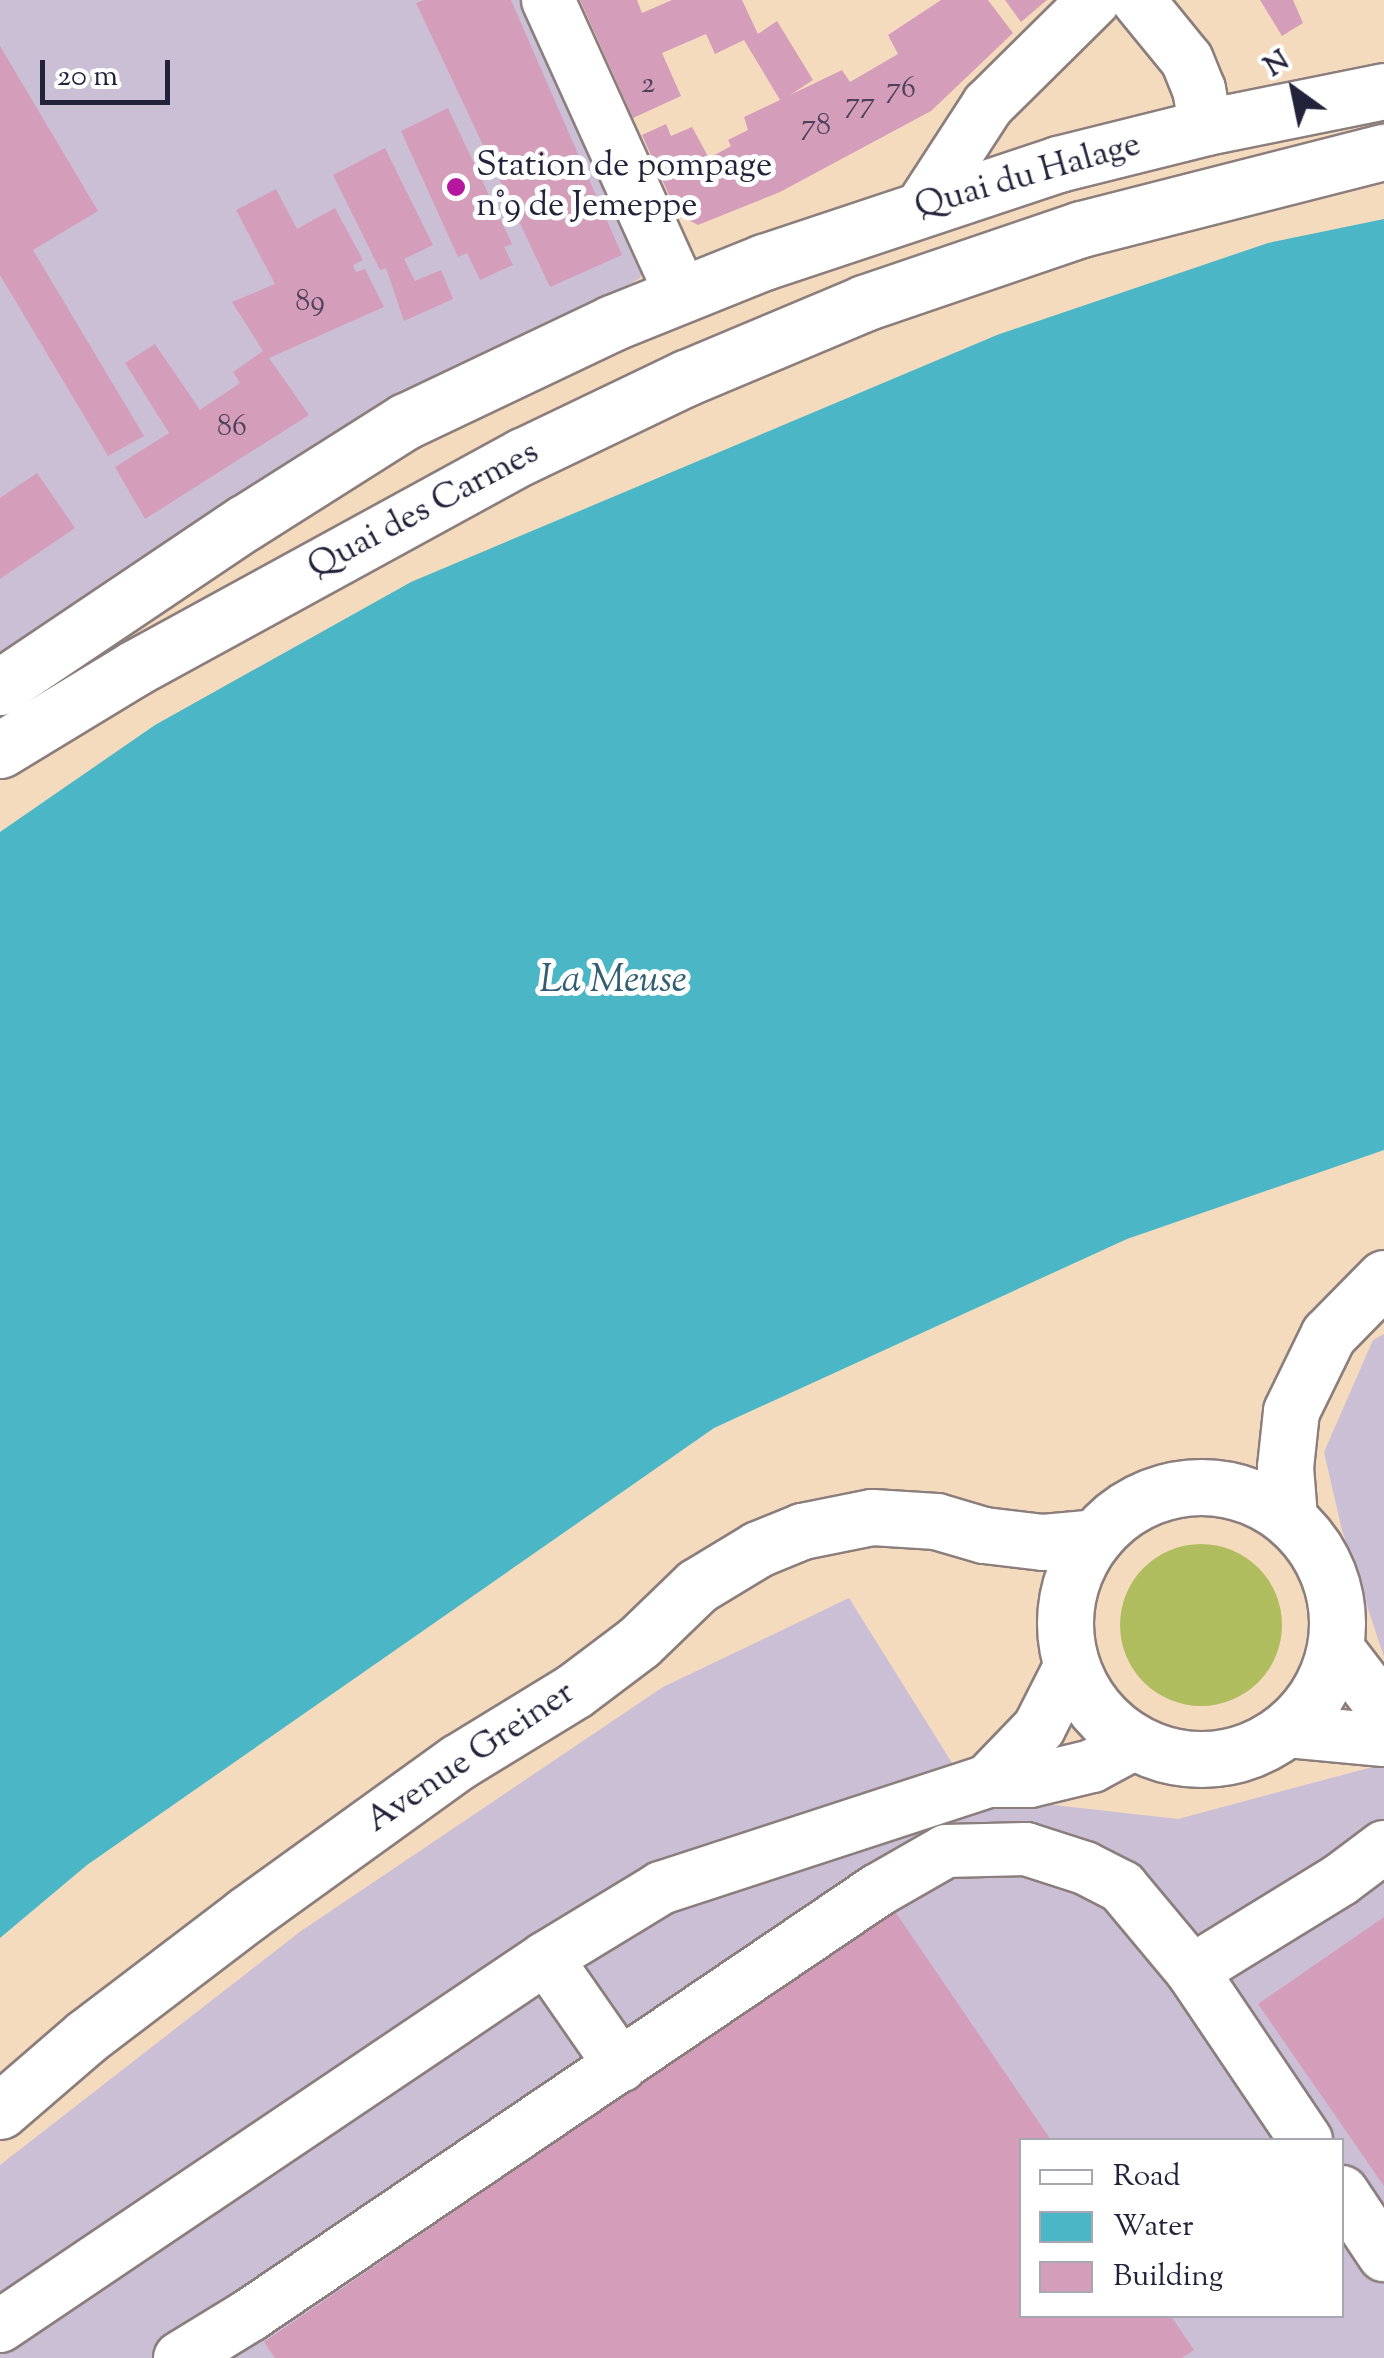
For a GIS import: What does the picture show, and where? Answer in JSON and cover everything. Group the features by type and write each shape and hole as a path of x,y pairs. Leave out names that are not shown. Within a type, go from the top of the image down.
{"main road":[{"name":"Quai du Halage","path":"682,296 764,262 1058,164 1206,127 1384,92"},
{"path":"864,303 912,254 1172,174 1206,127"},
{"name":"Quai du Halage","path":"864,303 1081,228 1384,152"},
{"path":"0,687 246,522 406,421 546,352 682,296"},
{"name":"Quai des Carmes","path":"0,750 135,668 523,456 686,378 864,303"},
{"path":"1218,1488 1291,1411 1328,1335 1384,1278"},
{"path":"1289,1517 1285,1467 1291,1411"},
{"path":"984,1535 1068,1642 1085,1696 1107,1723 1134,1743 1173,1758 1213,1760 1252,1751 1288,1730 1320,1694 1337,1648 1337,1600 1320,1554 1289,1517 1255,1497 1218,1488 1183,1488 1150,1497 1120,1513 1096,1537 1080,1562 1068,1642"},
{"name":"Avenue Greiner","path":"0,2110 87,2036 246,1914 458,1762 574,1690 639,1642 698,1586 758,1549 802,1530 872,1517 936,1521 984,1535 1044,1542 1096,1537"}],"street":[{"path":"548,0 682,296"},
{"path":"921,208 988,106 1094,0"},
{"path":"1138,0 1187,60 1200,90 1206,127"},
{"path":"988,1781 1039,1728 1068,1642"},
{"path":"1337,1648 1384,1708"},
{"path":"1288,1730 1384,1740"},
{"path":"0,2326 546,1958 661,1888 988,1781 1030,1781 1092,1766 1134,1743"},
{"path":"1192,1971 1340,1880 1384,1847"},
{"path":"180,2358 250,2316 878,1890 946,1851 1026,1849 1084,1868 1122,1887 1192,1971 1305,2138"},
{"path":"546,1958 621,2066"},
{"path":"1344,2195 1384,2256"}],"shaded area":[{"path":"0,0 526,0 644,266 640,278 0,662"},
{"path":"1384,1334 1384,1657 1342,1530 1324,1452 1373,1340"},
{"path":"849,1598 954,1766 1045,1804 1178,1819 1376,1766 1384,1755 1384,2358 0,2358 0,2165 301,1931 663,1687"}],"green space":[{"path":"1201,1544 1232,1550 1258,1568 1276,1594 1282,1625 1276,1656 1258,1682 1232,1700 1201,1706 1170,1700 1144,1682 1126,1656 1120,1625 1126,1594 1144,1568 1170,1550"}],"water":[{"name":"La Meuse","path":"1384,219 1384,1150 1127,1239 714,1428 87,1865 0,1938 0,832 155,725 411,582 997,335 1268,243"}],"building":[{"path":"511,0 622,255 550,287 416,3"},
{"path":"580,0 637,0 642,13 672,0 742,0 758,34 777,21 813,80 790,95 842,70 850,82 898,54 888,35 941,0 988,0 1013,33 931,111 780,192 698,225 678,215 642,135 666,124 671,136 692,127 709,158 731,146 728,140 748,130 744,117 780,100 744,40 715,54 706,34 662,53 681,96 633,118"},
{"path":"1005,0 1047,0 1021,22"},
{"path":"1260,0 1293,0 1303,23 1282,36"},
{"path":"0,46 98,211 33,250 144,436 108,456 0,275"},
{"name":"Station de pompage n°9 de Jemeppe","path":"448,108 512,244 504,247 513,265 480,280 467,253 458,257 401,131"},
{"path":"385,148 433,245 404,259 415,281 441,270 453,299 404,321 386,268 380,270 333,175"},
{"path":"276,189 297,229 335,208 363,260 353,265 356,272 365,269 384,307 269,358 309,415 145,519 115,467 169,433 125,363 155,344 200,410 240,383 233,372 263,351 232,302 275,284 236,210"},
{"path":"37,473 75,528 0,579 0,498"},
{"path":"894,1910 1050,2138 1019,2138 1019,2318 1172,2318 1194,2350 1182,2358 275,2358 264,2342"},
{"path":"1384,1917 1384,2186 1258,2004"}],"place":[{"name":"Station de pompage n°9 de Jemeppe","path":"456,187"}]}
